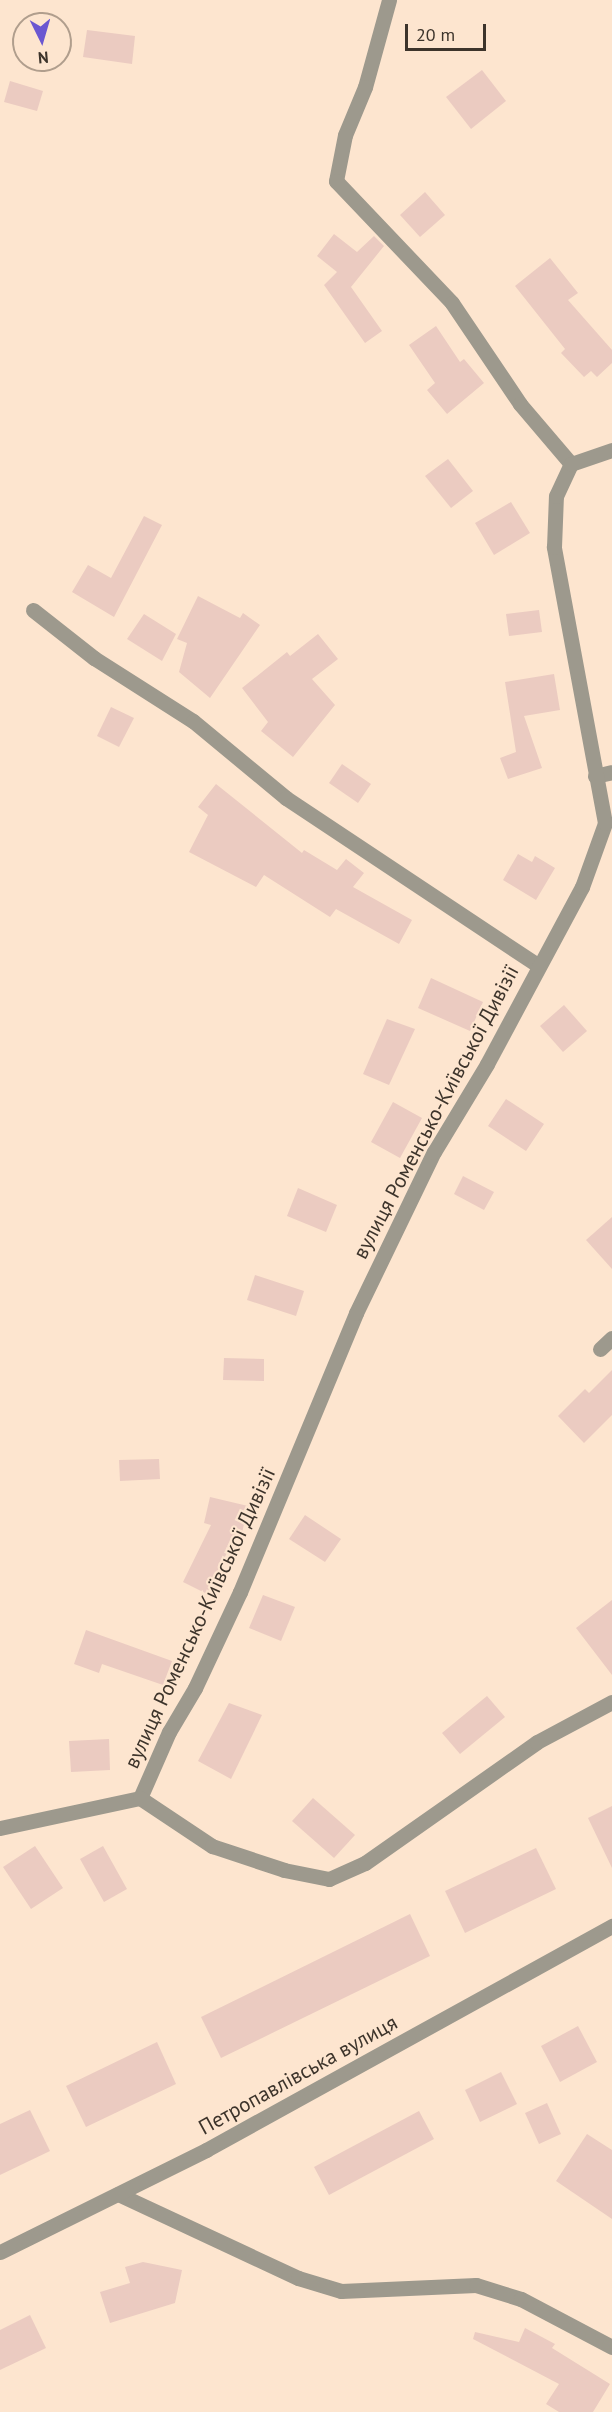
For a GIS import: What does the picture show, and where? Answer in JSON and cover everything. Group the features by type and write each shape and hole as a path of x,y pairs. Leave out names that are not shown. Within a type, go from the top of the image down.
{"street":[{"path":"389,0 365,87 345,135 336,181 452,303 520,404 571,464 612,450"},
{"name":"вулиця Роменсько-Київської Дивізії","path":"140,1798 169,1731 195,1688 240,1592 356,1313 434,1152 487,1064 537,965 582,887 605,823 554,547 556,496 571,464"},
{"path":"33,610 94,658 193,721 286,798 537,965"},
{"path":"595,776 612,772"},
{"path":"600,1349 612,1338"},
{"path":"0,1828 140,1798 212,1846 284,1870 329,1879 365,1863 537,1742 612,1702"},
{"name":"Петропавлівська вулиця","path":"0,2252 206,2150 612,1926"},
{"path":"118,2194 298,2278 341,2291 476,2285 521,2299 612,2348"}],"building":[{"path":"87,30 135,36 132,64 83,57"},
{"path":"482,70 506,101 471,129 446,97"},
{"path":"10,81 43,91 37,111 4,102"},
{"path":"425,192 445,215 420,237 400,215"},
{"path":"334,234 357,252 374,236 384,246 351,287 382,331 365,343 324,285 337,272 317,256"},
{"path":"550,258 578,293 568,300 612,350 612,363 597,377 591,371 584,377 561,353 565,349 515,286"},
{"path":"436,326 460,362 464,359 484,383 447,414 427,390 435,383 409,345"},
{"path":"448,459 473,491 451,508 425,476"},
{"path":"511,502 530,533 494,555 475,523"},
{"path":"144,516 162,525 114,617 72,592 88,565 111,578"},
{"path":"198,596 240,618 243,613 260,625 210,698 179,672 187,643 177,639"},
{"path":"539,610 542,632 509,636 506,614"},
{"path":"144,614 176,634 162,661 127,639"},
{"path":"318,634 338,659 312,679 335,705 293,757 261,731 268,722 242,688 287,652 290,656"},
{"path":"554,674 560,710 524,716 542,768 508,779 500,758 516,752 505,682"},
{"path":"111,707 134,718 119,747 97,736"},
{"path":"342,764 371,784 358,803 329,783"},
{"path":"216,784 302,853 304,850 337,870 346,859 364,873 353,887 412,920 399,944 336,909 330,917 264,875 256,887 189,852 208,815 198,807"},
{"path":"518,854 532,862 535,856 555,868 536,900 503,880"},
{"path":"431,978 483,1002 470,1031 418,1008"},
{"path":"564,1005 587,1031 563,1052 540,1026"},
{"path":"387,1019 415,1029 389,1085 363,1074"},
{"path":"506,1099 544,1124 526,1151 488,1126"},
{"path":"393,1102 422,1118 400,1158 371,1142"},
{"path":"463,1176 494,1192 484,1210 454,1194"},
{"path":"298,1188 337,1205 326,1232 287,1216"},
{"path":"612,1217 612,1269 586,1240"},
{"path":"255,1275 304,1291 296,1316 247,1300"},
{"path":"224,1358 264,1359 264,1381 223,1380"},
{"path":"612,1370 612,1415 584,1443 558,1416 585,1389 589,1393"},
{"path":"159,1459 160,1479 120,1481 119,1460"},
{"path":"210,1497 248,1506 242,1533 237,1532 207,1594 183,1582 211,1525 204,1523"},
{"path":"305,1515 341,1539 325,1562 289,1539"},
{"path":"263,1595 295,1607 281,1641 249,1628"},
{"path":"612,1600 612,1675 576,1628"},
{"path":"86,1630 172,1661 163,1685 102,1664 99,1673 74,1664"},
{"path":"487,1696 505,1717 460,1754 442,1733"},
{"path":"229,1703 262,1715 231,1779 198,1761"},
{"path":"109,1739 110,1770 71,1772 69,1741"},
{"path":"313,1798 355,1835 334,1858 292,1821"},
{"path":"612,1806 612,1868 588,1818"},
{"path":"35,1846 63,1888 31,1909 3,1867"},
{"path":"103,1846 127,1889 104,1902 80,1859"},
{"path":"536,1848 556,1889 465,1933 445,1891"},
{"path":"410,1914 430,1956 221,2058 201,2017"},
{"path":"578,2026 597,2062 560,2082 541,2046"},
{"path":"157,2042 176,2084 86,2127 66,2086"},
{"path":"501,2072 517,2104 480,2122 465,2090"},
{"path":"547,2103 561,2134 539,2144 525,2113"},
{"path":"30,2110 50,2151 0,2175 0,2124"},
{"path":"419,2111 434,2139 329,2195 314,2167"},
{"path":"587,2134 612,2150 612,2219 556,2181"},
{"path":"143,2262 182,2270 175,2303 110,2323 100,2292 130,2283 125,2267"},
{"path":"30,2315 46,2348 0,2370 0,2330"},
{"path":"525,2328 555,2344 552,2348 610,2384 593,2412 559,2412 546,2404 559,2384 473,2339 475,2332 519,2342"}]}
